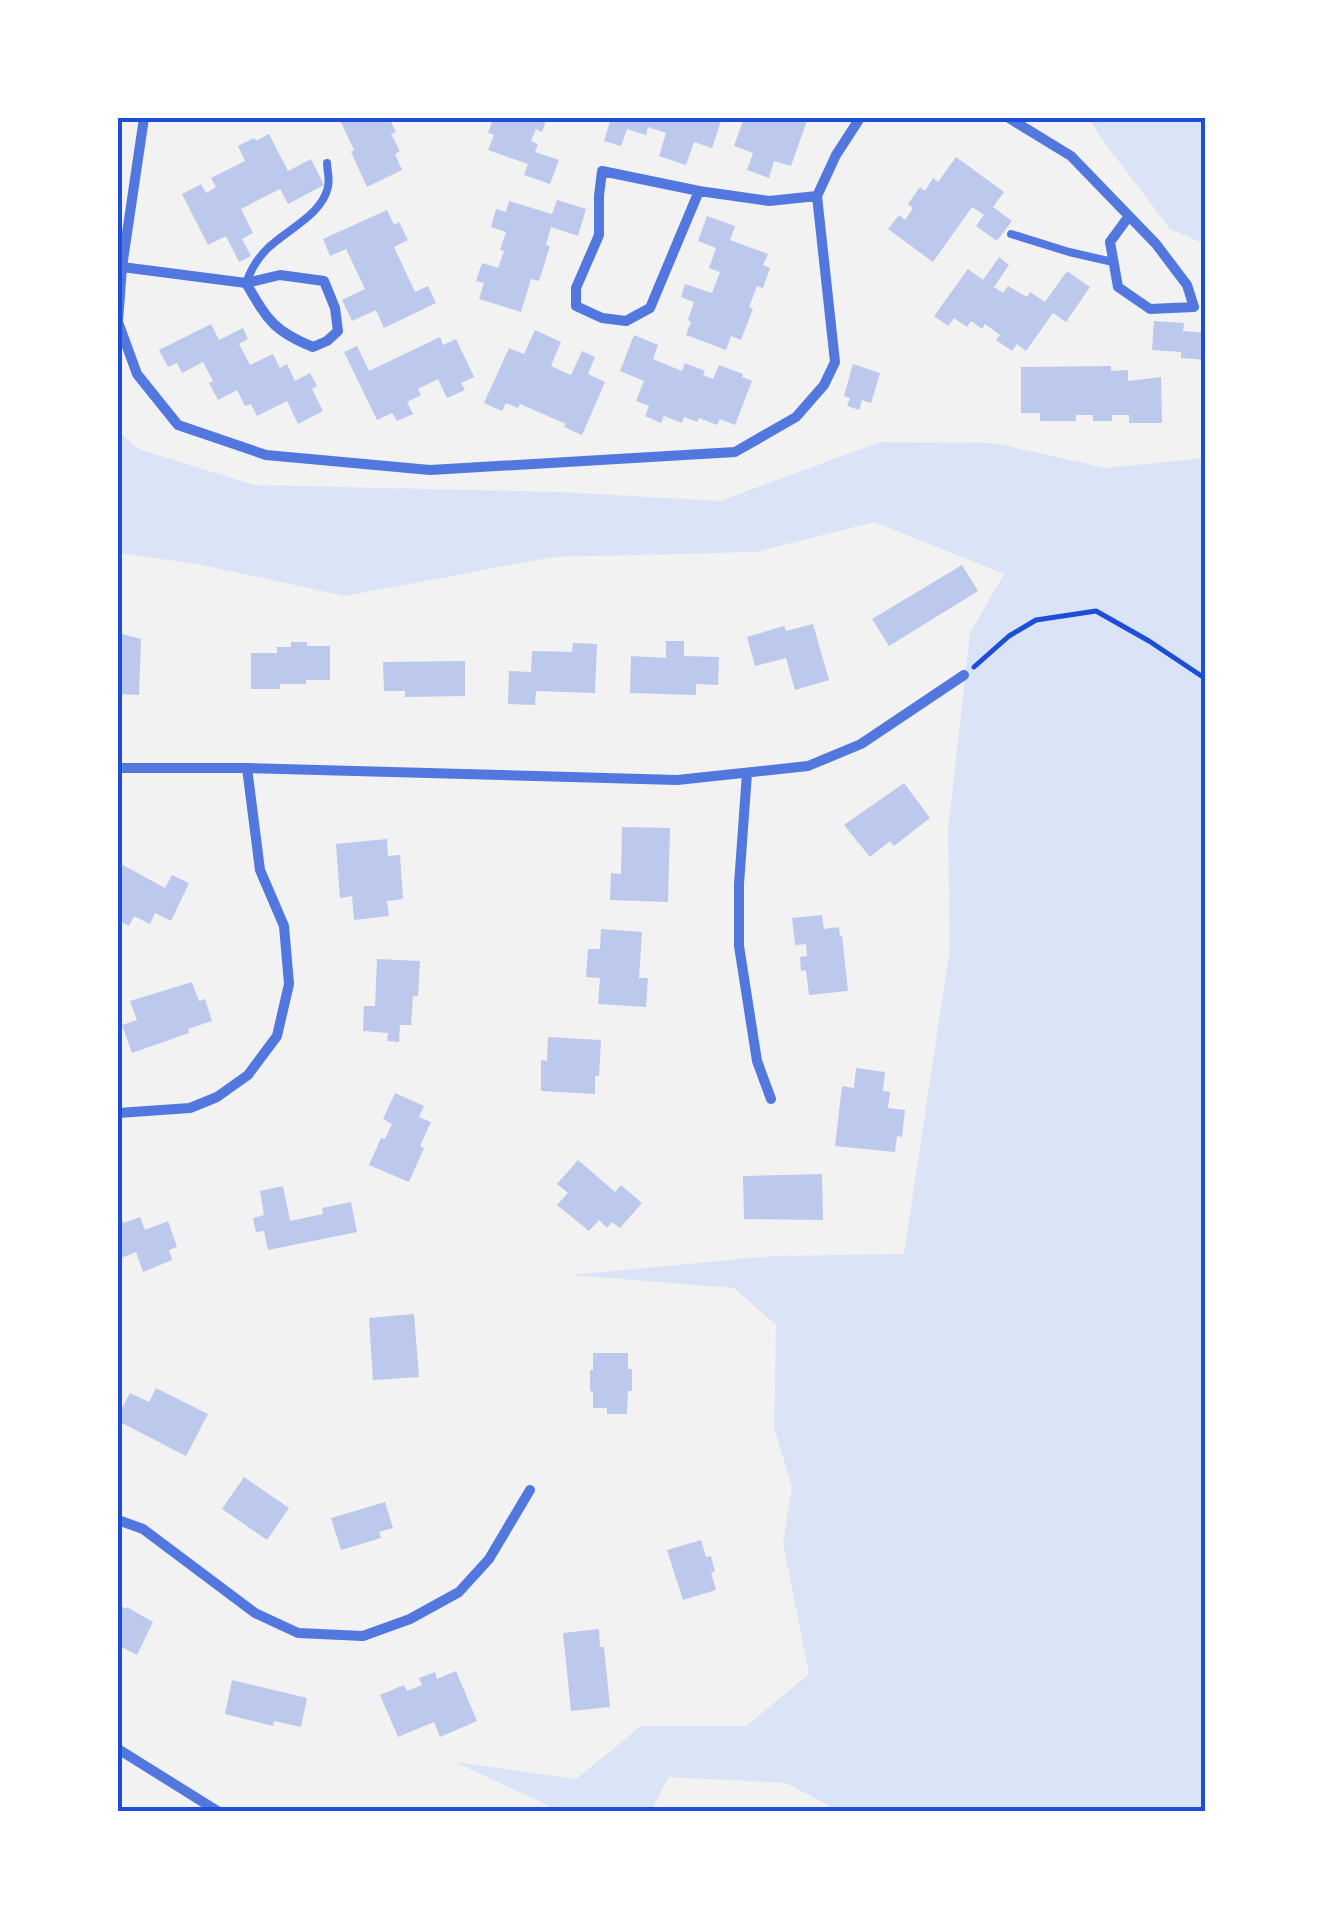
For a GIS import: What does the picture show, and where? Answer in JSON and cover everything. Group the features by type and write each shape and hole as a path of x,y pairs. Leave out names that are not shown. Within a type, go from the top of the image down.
{"street":[{"path":"144,118 118,322 137,374 178,425 266,455 430,470 735,452 796,416 824,385 835,362 817,196 836,155 860,118"},
{"path":"1010,118 1072,156 1156,244 1200,309 1150,309 1118,287 1110,242 1128,216"},
{"path":"698,191 650,308 626,321 602,318 576,306 576,288 598,235 602,171 769,201 817,196"},
{"path":"122,267 246,283 280,275 324,281 335,308 338,331 313,347 289,337 266,318 246,283"},
{"path":"118,768 677,780 747,773 808,766 861,744 964,675"},
{"path":"118,1113 190,1108 217,1097 248,1076 277,1036 288,984 284,926 260,870 247,768"},
{"path":"747,773 739,946 757,1061 771,1099"},
{"path":"118,1520 143,1529 255,1613 298,1633 363,1636 410,1619 459,1592 489,1558 530,1490"},
{"path":"118,1749 219,1812"}],"lane":[{"path":"246,283 266,250 311,214 324,198 328,162"},
{"path":"1011,234 1114,262"}],"path":[{"path":"964,675 1009,636 1036,620 1096,611 1206,679"}],"shaded area":[{"path":"1089,118 1205,118 1205,244 1170,229"},
{"path":"118,431 139,449 254,485 561,492 720,501 880,442 994,443 1106,468 1205,458 1205,1811 839,1811 786,1783 669,1777 651,1811 560,1811 455,1762 576,1779 641,1726 746,1726 809,1674 783,1543 792,1487 774,1427 776,1325 734,1288 570,1275 773,1256 904,1254 950,947 948,830 970,633 1004,574 874,522 755,552 553,557 345,596 197,564 118,553"}],"building":[{"path":"339,118 389,118 396,132 391,134 400,151 395,154 402,170 367,187"},
{"path":"493,118 547,118 542,132 536,129 531,141 538,144 535,152 559,160 550,184 524,175 528,164 488,150 494,135 488,133"},
{"path":"611,118 722,118 712,148 694,142 686,165 659,156 666,133 648,127 646,135 627,129 621,146 604,141"},
{"path":"744,118 808,118 791,166 774,161 769,178 747,170 753,153 734,146"},
{"path":"269,134 288,171 311,159 324,185 288,204 280,189 241,209 253,233 242,239 251,256 239,262 226,236 208,245 182,194 201,184 206,193 216,187 211,178 245,161 238,146"},
{"path":"956,157 1004,192 993,207 1012,221 997,241 976,226 984,215 972,207 933,262 888,229 899,215 905,220 913,208 908,204 920,187 925,191 933,178 938,182"},
{"path":"557,200 586,209 578,236 551,227 546,245 550,246 539,281 531,279 521,312 479,299 484,283 476,281 482,263 498,268 504,251 500,250 506,232 491,227 496,209 506,212 509,201 552,214"},
{"path":"387,210 408,240 394,247 415,292 428,286 436,303 384,328 376,310 352,321 342,300 365,289 346,249 330,256 323,239"},
{"path":"707,216 735,226 730,240 768,254 763,265 770,268 763,288 757,286 741,340 731,336 726,350 686,335 694,302 681,297 685,284 712,293 720,272 709,268 716,248 698,241"},
{"path":"999,257 1009,265 994,287 1003,293 1008,286 1027,297 1030,292 1045,302 1067,271 1090,287 1066,322 1053,313 1026,351 1017,344 1012,351 996,340 1000,335 985,324 982,329 971,321 967,327 954,318 948,326 934,316 968,269 983,280"},
{"path":"1154,321 1184,323 1183,331 1206,333 1206,360 1181,358 1181,352 1152,350"},
{"path":"211,324 219,340 243,328 248,339 239,344 250,365 273,354 280,368 287,364 295,381 310,373 317,386 312,389 323,411 298,424 287,401 257,416 251,404 245,406 237,390 218,400 203,362 182,373 177,363 168,367 159,350"},
{"path":"535,330 561,342 551,366 571,375 582,351 595,357 588,374 605,382 582,435 520,404 518,408 506,403 502,411 484,403 509,348 524,354"},
{"path":"634,335 658,345 653,359 682,371 685,363 713,379 719,365 752,381 735,425 720,419 717,425 684,417 682,423 664,416 661,423 645,416 649,406 636,401 644,381 620,371"},
{"path":"440,337 443,345 456,339 474,377 461,383 465,390 447,398 438,379 418,389 421,395 407,402 413,414 397,421 392,413 377,420 344,352 357,346 369,371"},
{"path":"853,364 880,373 871,403 862,400 859,410 847,406 850,398 844,396"},
{"path":"1111,366 1111,371 1128,370 1128,381 1161,377 1162,423 1129,423 1129,415 1112,415 1112,421 1093,421 1093,415 1076,415 1076,421 1040,421 1040,413 1021,413 1021,367"},
{"path":"962,565 978,591 889,646 872,619"},
{"path":"813,624 829,680 795,690 786,658 755,666 747,637 784,626 786,631"},
{"path":"118,633 141,639 139,695 118,694"},
{"path":"666,641 684,641 684,656 719,657 718,685 696,684 696,695 630,693 631,656 666,658"},
{"path":"291,642 330,646 330,680 280,684 280,689 251,689 251,653 277,653 277,647 291,647"},
{"path":"573,643 597,644 595,693 536,691 535,705 508,704 509,671 531,672 532,651 572,652"},
{"path":"465,661 465,696 405,697 405,691 384,691 383,662"},
{"path":"904,783 930,818 894,846 890,841 870,857 844,825"},
{"path":"622,827 670,828 668,902 610,900 611,873 621,874"},
{"path":"387,839 388,856 400,855 403,899 387,901 389,916 354,920 352,896 340,898 336,844"},
{"path":"123,865 165,888 172,875 189,883 171,921 155,913 150,924 134,916 129,926 118,920 118,877"},
{"path":"822,915 824,929 839,927 848,991 809,995 800,957 807,956 806,944 795,945 792,918"},
{"path":"601,929 642,932 639,978 648,978 646,1007 598,1004 600,978 586,977 588,949 600,949"},
{"path":"377,959 420,961 411,1025 400,1025 399,1042 387,1041 388,1033 363,1031 364,1006 375,1006"},
{"path":"192,982 199,1001 205,999 212,1021 132,1053 122,1025 137,1020 130,1001"},
{"path":"548,1037 601,1040 595,1094 541,1091 541,1060 547,1061"},
{"path":"856,1068 885,1072 883,1091 890,1092 888,1108 905,1110 902,1137 897,1136 895,1152 835,1146 842,1086 854,1088"},
{"path":"395,1093 424,1106 419,1117 431,1122 409,1182 369,1165 392,1124 383,1119"},
{"path":"578,1160 615,1192 621,1185 642,1203 620,1228 612,1222 607,1228 599,1220 589,1231 557,1205 568,1193 557,1184"},
{"path":"822,1174 823,1220 744,1219 743,1176"},
{"path":"283,1186 290,1221 323,1214 322,1208 351,1202 357,1232 268,1250 264,1231 256,1232 253,1218 264,1215 260,1191"},
{"path":"118,1209 123,1223 140,1217 145,1230 168,1221 177,1247 169,1250 172,1260 143,1272 136,1252 121,1258"},
{"path":"414,1314 419,1377 373,1380 369,1318"},
{"path":"593,1353 628,1353 632,1391 628,1391 627,1414 607,1414 607,1408 593,1408"},
{"path":"156,1388 208,1414 186,1456 118,1421 130,1393 149,1402"},
{"path":"244,1477 289,1508 267,1540 222,1509"},
{"path":"385,1502 393,1528 379,1532 381,1538 341,1550 331,1518"},
{"path":"701,1540 706,1557 711,1556 716,1590 683,1600 667,1550"},
{"path":"118,1605 153,1622 137,1655 118,1645"},
{"path":"599,1629 610,1707 571,1711 563,1633"},
{"path":"456,1671 477,1721 440,1737 434,1722 398,1737 380,1695 404,1685 407,1691 422,1685 419,1678 435,1672 437,1679"},
{"path":"232,1680 307,1698 301,1727 274,1721 273,1726 225,1714"}]}
